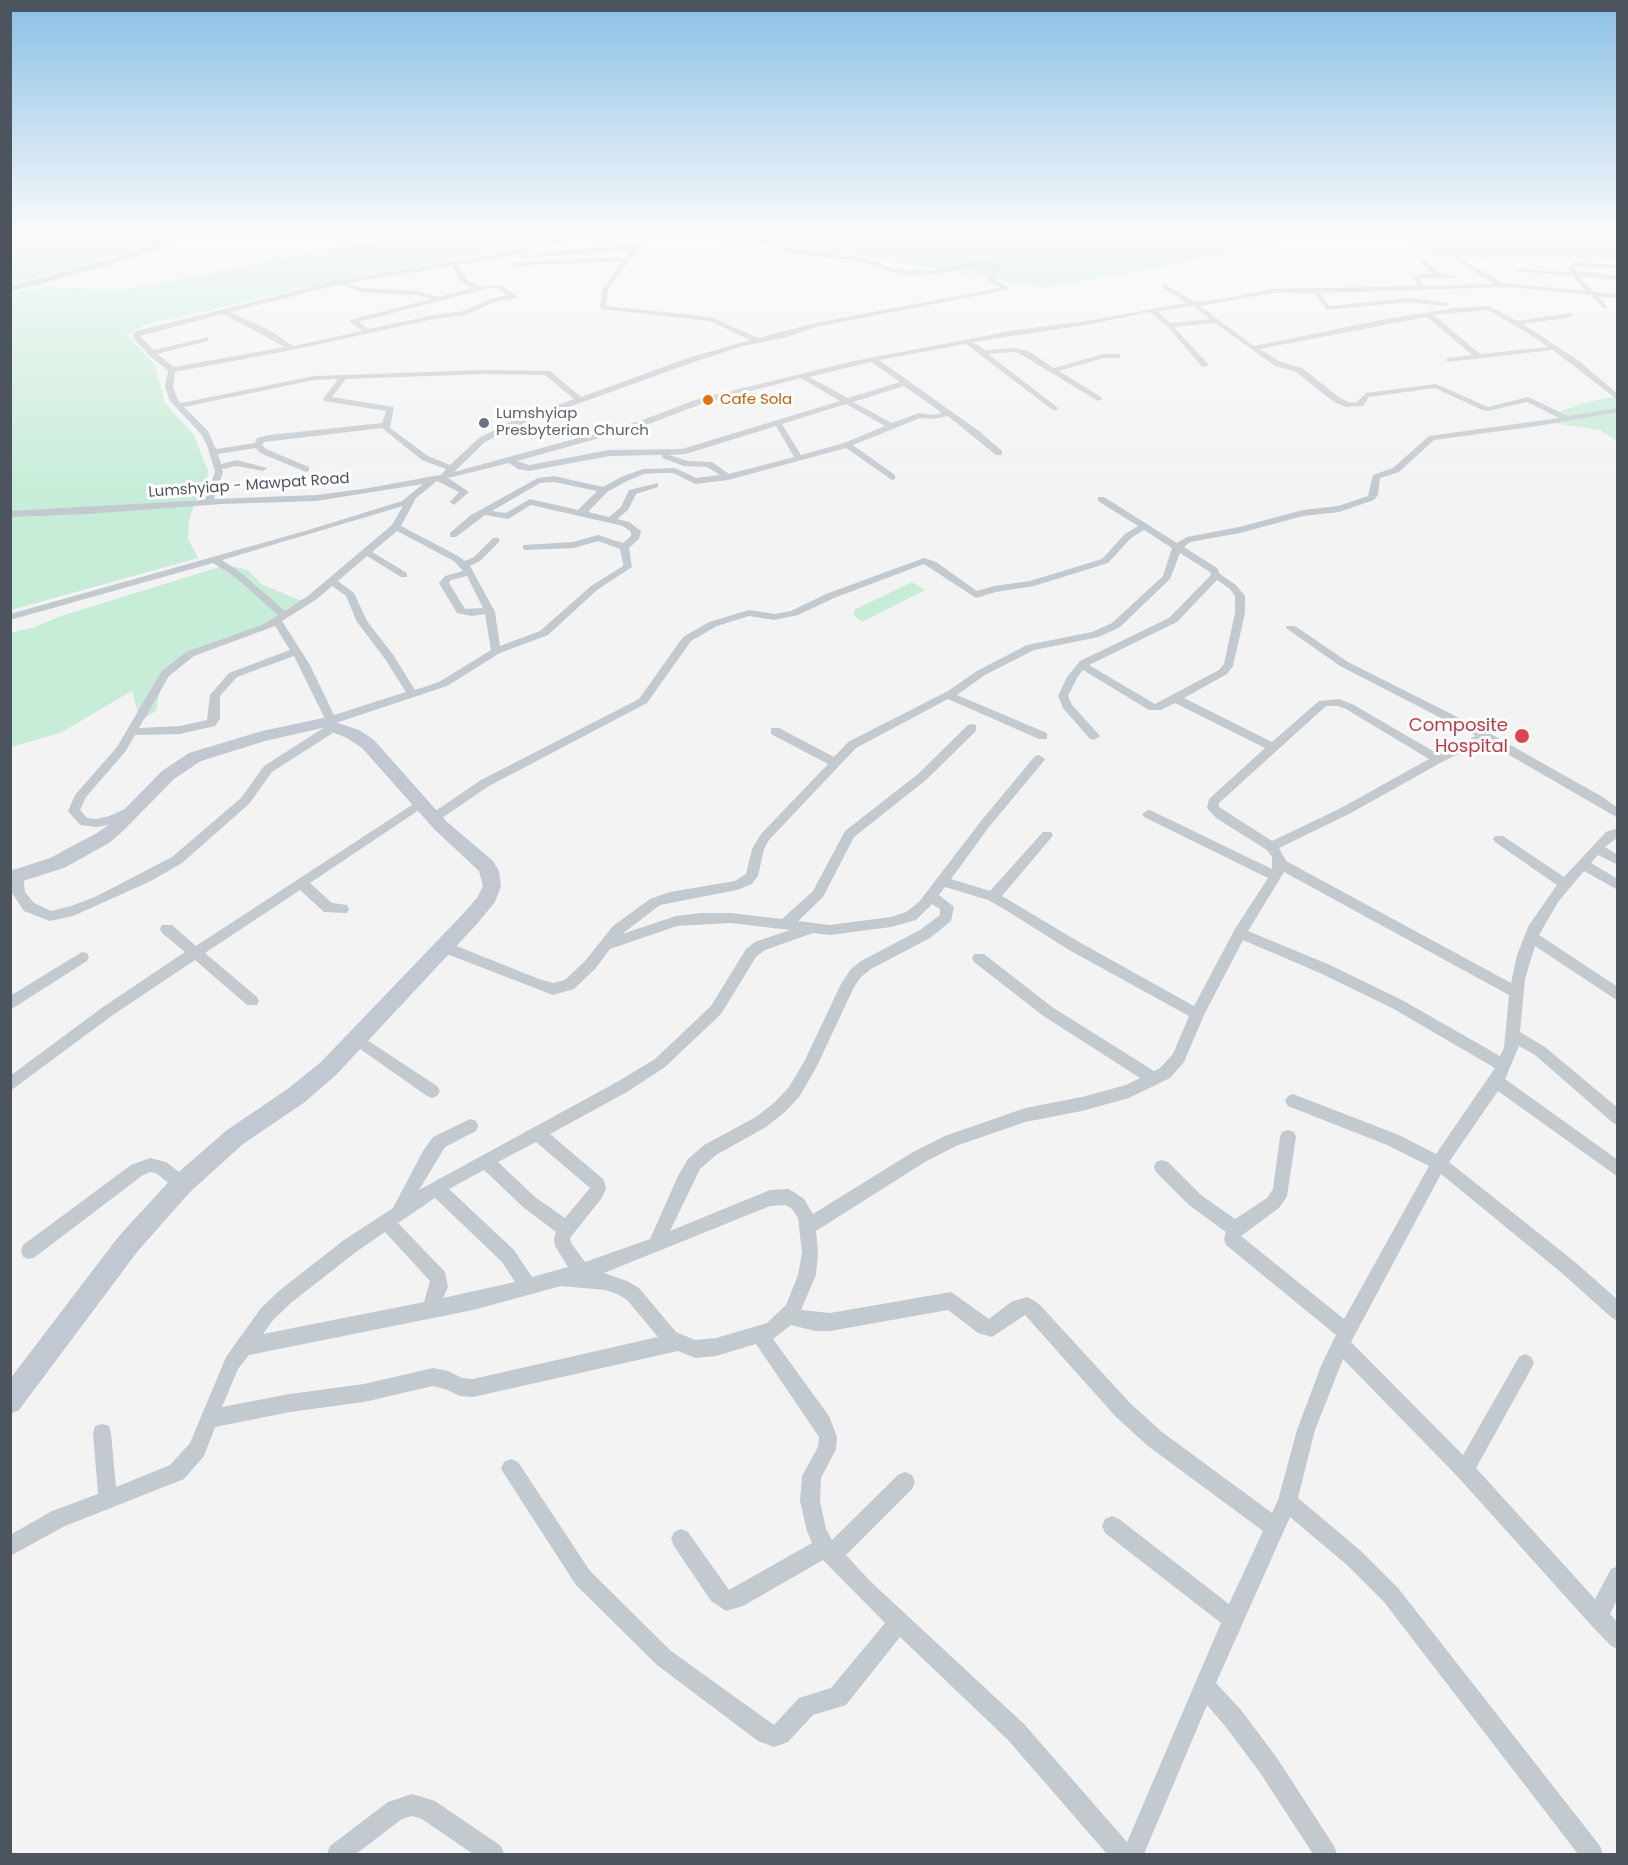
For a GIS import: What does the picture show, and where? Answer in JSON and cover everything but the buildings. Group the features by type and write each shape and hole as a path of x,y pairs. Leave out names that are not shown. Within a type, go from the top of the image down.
{"street":[{"path":"172,370 135,336 196,318"},
{"path":"237,318 292,348"},
{"path":"364,318 352,321 367,331"},
{"path":"172,370 292,348 429,318"},
{"path":"686,318 711,319 758,341"},
{"path":"10,617 340,524 412,499 482,440 533,415 741,344 851,318"},
{"name":"Lumshyiap - Mawpat Road","path":"10,514 316,498 439,477 511,461 643,423 701,401 872,359 1016,332 1111,318"},
{"path":"1161,318 1205,365"},
{"path":"1213,318 1278,364 1299,370 1337,400 1349,405 1360,404 1366,395 1436,386 1482,408 1488,409 1528,399 1567,419"},
{"path":"1253,348 1408,318"},
{"path":"1433,318 1479,357"},
{"path":"1506,318 1555,348 1617,398"},
{"path":"1514,323 1552,318"},
{"path":"1169,325 1217,321"},
{"path":"152,353 205,339"},
{"path":"968,342 984,352 984,355 1054,409"},
{"path":"1450,360 1555,348"},
{"path":"984,352 1021,351 1098,399"},
{"path":"1054,370 1102,356 1117,356"},
{"path":"872,359 976,433 999,453"},
{"path":"172,370 169,380 170,392 174,401 205,433 214,452 218,467 217,482 209,502"},
{"path":"180,406 306,379 485,372 543,372 579,399"},
{"path":"802,376 891,426"},
{"path":"344,377 327,399 391,409 385,424"},
{"path":"511,461 529,468 609,453 683,452 905,383"},
{"path":"444,947 536,984 553,989 569,985 590,965 618,930 655,902 747,881 752,876 758,849 765,837 852,745 948,695 1031,647 1095,635 1116,625 1167,577 1177,548 1187,540 1240,530 1303,513 1339,509 1371,498 1374,495 1377,477 1396,470 1432,438 1617,410"},
{"path":"588,515 583,513 585,504 604,490 633,475 663,470 675,471 695,481 728,477 847,445 920,415 933,417 948,414"},
{"path":"778,423 799,458"},
{"path":"385,424 391,434 425,458 450,468"},
{"path":"258,446 260,440 269,437 385,424"},
{"path":"847,445 892,477"},
{"path":"214,452 258,446"},
{"path":"258,446 263,451 306,469"},
{"path":"654,452 687,464 709,464 728,477"},
{"path":"218,467 240,463 263,468"},
{"path":"439,477 465,492 454,502"},
{"path":"453,535 484,512 526,486 546,479 604,490"},
{"path":"611,520 625,508 632,492 655,485"},
{"path":"134,809 112,820 97,823 84,822 74,811 77,801 121,749 165,674 181,659 281,618 313,597 396,527 412,499"},
{"path":"1082,665 1146,705 1157,708 1223,672 1229,664 1240,613 1240,596 1233,587 1216,575 1214,570 1101,499"},
{"path":"484,512 508,516 530,502 611,520 626,524 636,531 636,537 624,547"},
{"path":"10,1085 108,1011 302,884 428,810 643,701 687,639 698,631 749,613 774,617 794,613 924,561 933,564 976,595 1031,584 1105,561 1128,536 1144,526"},
{"path":"396,527 468,568 489,610 496,651"},
{"path":"526,547 574,545 598,538 624,547"},
{"path":"489,610 461,612 444,583 448,578 468,568 496,540"},
{"path":"10,1401 128,1244 182,1184 235,1137 312,1083 358,1040 485,902 492,886 492,878 486,866 428,810 368,744 326,728 262,736 195,757 168,775 103,838 16,883 29,906 41,913 57,916 100,900 146,878 177,860 225,820 251,794 268,769 326,728 443,684 496,651 544,633 594,588 627,567 624,547"},
{"path":"366,552 405,575"},
{"path":"213,559 238,575 281,618 326,728"},
{"path":"1094,736 1067,706 1063,696 1072,676 1082,665 1098,655 1173,620 1216,575"},
{"path":"332,581 350,595 362,622 390,658 412,694"},
{"path":"1291,628 1344,664 1485,736 1597,799 1617,814"},
{"path":"130,732 180,730 211,723 214,719 213,700 233,675 296,651"},
{"path":"948,695 1042,736"},
{"path":"1175,698 1272,747"},
{"path":"807,1227 919,1157 951,1141 1025,1115 1082,1104 1129,1091 1165,1073 1179,1058 1197,1014 1240,933 1278,870 1278,856 1271,847 1220,815 1213,808 1213,802 1323,702 1331,701 1350,707 1438,759"},
{"path":"784,925 818,894 849,834 922,777 972,728"},
{"path":"775,731 834,762"},
{"path":"1271,847 1345,811 1438,759 1485,736"},
{"path":"606,945 676,921 702,918 730,918 830,930 891,922 911,916 924,905 1039,759"},
{"path":"1148,814 1278,870 1517,993"},
{"path":"1133,1854 1233,1620 1287,1502 1306,1430 1343,1338 1439,1163 1500,1074 1512,1035 1524,955 1536,925 1565,884 1610,835 1617,832"},
{"path":"993,897 1047,835"},
{"path":"1499,839 1565,884"},
{"path":"1598,849 1617,861"},
{"path":"1583,864 1617,885"},
{"path":"942,881 993,897 1082,951 1197,1014"},
{"path":"302,884 329,908 342,909"},
{"path":"656,1244 694,1164 710,1150 761,1122 794,1092 811,1064 848,984 856,973 866,965 925,934 946,917 946,907 931,896"},
{"path":"167,929 252,1002"},
{"path":"10,1546 59,1518 177,1472 197,1449 222,1383 243,1347 267,1314 286,1296 401,1210 436,1188 538,1134 660,1064 716,1010 751,953 760,946 808,929"},
{"path":"1240,933 1377,994 1500,1074 1617,1170"},
{"path":"1532,937 1617,995"},
{"path":"10,1004 82,957"},
{"path":"979,958 1047,1011 1153,1079"},
{"path":"1512,1035 1540,1051 1617,1118"},
{"path":"358,1040 432,1091"},
{"path":"1293,1101 1393,1140 1439,1163 1569,1268 1617,1312"},
{"path":"401,1210 429,1156 439,1142 470,1126"},
{"path":"538,1134 597,1184 598,1189 595,1194 566,1229 562,1238 563,1246 582,1272"},
{"path":"1288,1137 1281,1191 1273,1203 1234,1229 1232,1239 1237,1246 1343,1338 1466,1470 1617,1639"},
{"path":"486,1162 529,1202 566,1229"},
{"path":"29,1251 137,1170 150,1166 160,1167 182,1184"},
{"path":"1162,1167 1195,1200 1234,1229"},
{"path":"436,1188 508,1256 528,1287"},
{"path":"243,1347 430,1310 561,1278 656,1244 770,1198 788,1197 798,1204 806,1216 810,1253 807,1275 800,1296 789,1316 771,1330 705,1348 694,1349 677,1342 661,1328 633,1294 621,1287 605,1282 561,1278"},
{"path":"386,1221 439,1278 439,1287 430,1310"},
{"path":"789,1316 830,1323 951,1301 976,1322 984,1327 992,1328 1017,1308 1027,1306 1035,1311 1123,1410 1155,1439 1275,1528"},
{"path":"759,1334 822,1423 828,1437 827,1449 812,1476 810,1501 817,1531 828,1551 899,1622 1016,1732 1122,1854"},
{"path":"208,1419 290,1402 364,1393 433,1377 448,1380 460,1387 473,1388 677,1342"},
{"path":"1466,1470 1525,1363"},
{"path":"102,1433 108,1500"},
{"path":"511,1469 583,1578 664,1658 766,1733 774,1736 780,1734 807,1706 838,1697 899,1622"},
{"path":"681,1539 717,1594 726,1601 736,1599 828,1551 905,1482"},
{"path":"1287,1502 1354,1558 1391,1595 1592,1854"},
{"path":"1112,1526 1233,1620"},
{"path":"1597,1617 1617,1576"},
{"path":"1204,1687 1233,1718 1269,1766 1322,1853"},
{"path":"338,1854 396,1810 412,1805 427,1809 493,1854"}],"green space":[{"path":"11,318 174,318 144,325 127,335 155,365 165,403 194,435 208,471 206,484 194,505 189,520 188,539 198,558 11,610"},
{"path":"1617,396 1617,441 1600,430 1558,424 1561,411"},
{"path":"226,565 248,570 261,584 309,604 195,654 173,670 161,685 156,711 140,720 132,691 60,733 11,747 10,633"},
{"path":"912,582 925,590 862,622 854,615 854,610"}],"place":[{"name":"Cafe Sola","path":"708,400"},
{"name":"Lumshyiap Presbyterian Church","path":"484,423"},
{"name":"Composite Hospital","path":"1522,736"}]}
